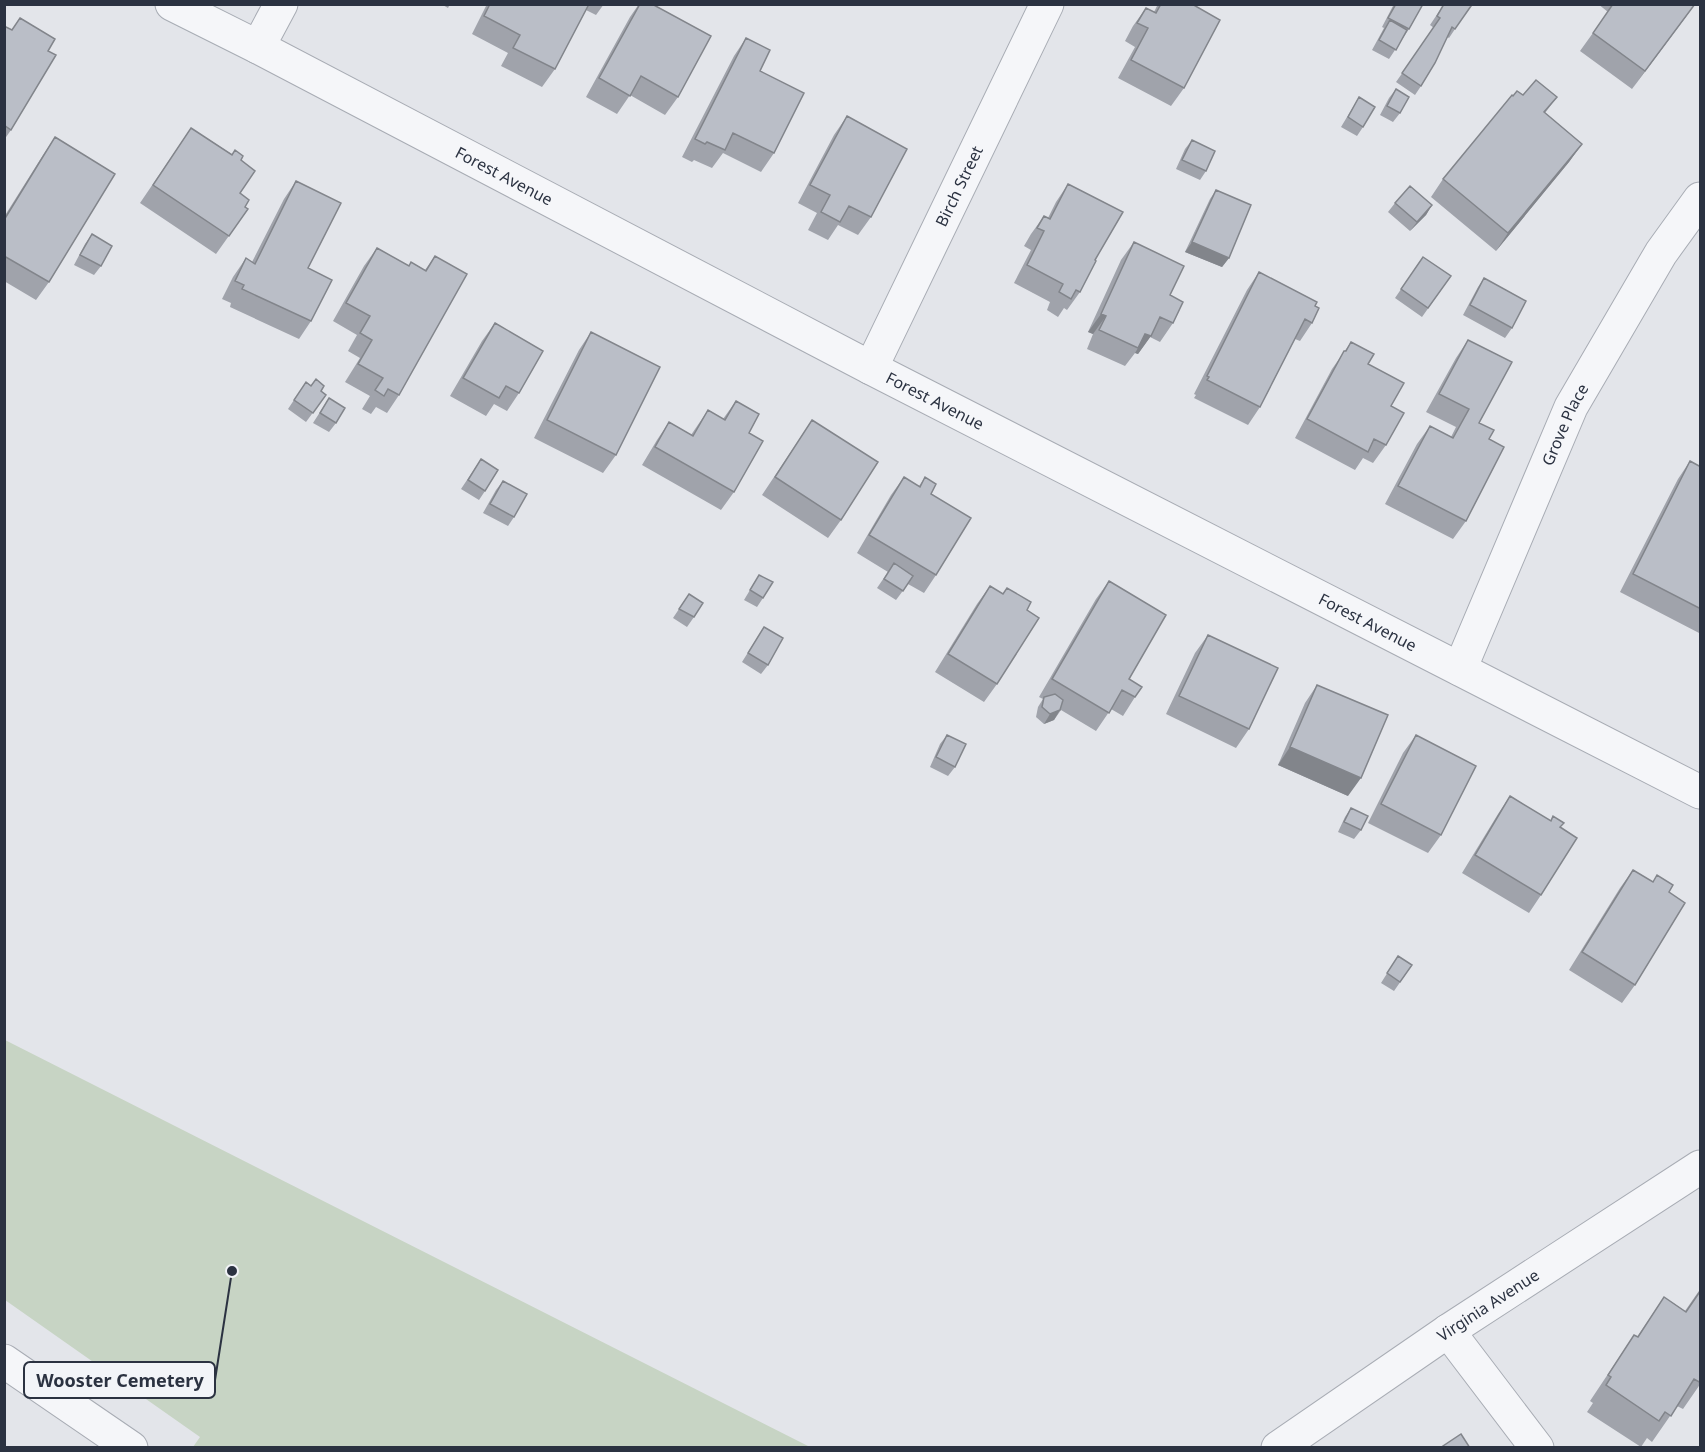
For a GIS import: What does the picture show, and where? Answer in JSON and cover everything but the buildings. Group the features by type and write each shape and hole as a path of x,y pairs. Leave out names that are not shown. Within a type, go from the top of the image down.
{"street":[{"name":"Forest Avenue","path":"172,4 871,368 1701,792"},
{"path":"258,47 281,4"},
{"name":"Birch Street","path":"871,368 1047,4"},
{"name":"Grove Place","path":"1460,669 1571,407 1661,253 1701,199"},
{"name":"Virginia Avenue","path":"1278,1448 1448,1331 1701,1167"},
{"path":"1448,1331 1537,1448"},
{"path":"4,1361 130,1448"}],"green space":[{"path":"5,1040 810,1447 193,1447 200,1437 5,1300"}],"place":[{"name":"Wooster Cemetery","path":"232,1271"}]}
